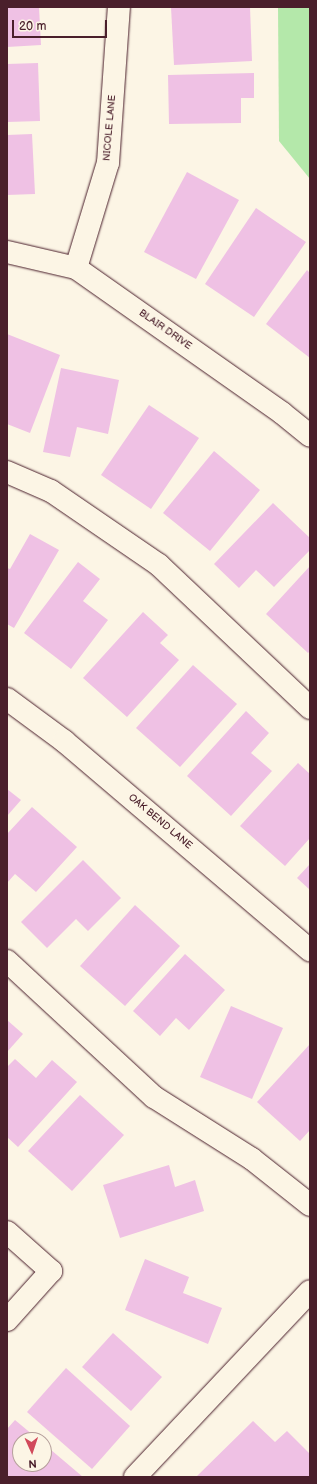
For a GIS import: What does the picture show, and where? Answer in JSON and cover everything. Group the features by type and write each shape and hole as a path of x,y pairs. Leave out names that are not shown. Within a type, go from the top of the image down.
{"street":[{"name":"NICOLE LANE","path":"76,268 108,163 119,7"},
{"name":"BLAIR DRIVE","path":"7,252 76,268 282,412 310,436"},
{"path":"7,472 51,491 159,566 310,708"},
{"name":"OAK BEND LANE","path":"7,699 64,741 310,950"},
{"path":"7,961 154,1097 252,1159 310,1205"},
{"path":"7,1232 51,1271 7,1320"},
{"path":"134,1477 310,1291"}],"green space":[{"path":"278,7 310,7 310,179 279,141"}],"building":[{"path":"7,7 39,7 41,45 7,47"},
{"path":"171,7 250,7 252,61 174,65"},
{"path":"38,63 40,121 7,122 7,64"},
{"path":"254,73 254,98 241,98 241,123 169,124 168,75"},
{"path":"32,134 35,194 7,195 7,135"},
{"path":"187,172 239,200 196,279 144,252"},
{"path":"256,208 306,242 254,317 205,284"},
{"path":"307,270 310,273 310,358 266,324"},
{"path":"7,334 60,355 30,433 7,424"},
{"path":"61,368 119,380 108,434 77,427 70,457 43,452"},
{"path":"149,405 199,438 151,509 101,475"},
{"path":"214,451 260,490 210,551 163,513"},
{"path":"273,503 310,538 310,550 274,587 256,570 239,588 214,564"},
{"path":"30,534 59,550 14,628 7,624 7,568 10,569"},
{"path":"78,562 100,579 83,601 108,620 71,669 24,633"},
{"path":"310,566 310,651 308,653 266,614"},
{"path":"143,612 168,635 160,643 179,660 127,717 83,678"},
{"path":"193,665 237,704 180,767 136,728"},
{"path":"246,711 269,733 251,753 272,771 231,816 187,776"},
{"path":"298,763 310,774 310,838 285,866 240,826"},
{"path":"7,789 21,800 7,816"},
{"path":"32,807 77,847 36,892 15,874 7,883 7,834"},
{"path":"83,860 121,898 88,931 76,919 47,948 21,922"},
{"path":"310,864 310,890 297,878"},
{"path":"135,905 180,946 125,1006 80,966"},
{"path":"185,954 225,990 189,1030 176,1018 160,1036 133,1011"},
{"path":"231,1006 283,1028 252,1099 200,1077"},
{"path":"7,1020 23,1034 7,1052"},
{"path":"310,1044 310,1130 300,1141 257,1102"},
{"path":"15,1059 36,1078 52,1060 77,1082 18,1147 7,1137 7,1067"},
{"path":"80,1095 124,1135 72,1191 28,1151"},
{"path":"169,1165 175,1187 195,1180 204,1211 120,1238 103,1185"},
{"path":"145,1259 189,1277 183,1293 222,1308 208,1344 125,1310"},
{"path":"113,1333 162,1377 131,1411 82,1367"},
{"path":"66,1368 130,1426 92,1469 52,1434 52,1432 50,1432 27,1412"},
{"path":"15,1420 29,1432 12,1432 12,1472 52,1472 52,1451 83,1477 7,1477 7,1429"},
{"path":"253,1421 275,1442 287,1431 310,1454 310,1477 196,1477"}]}
